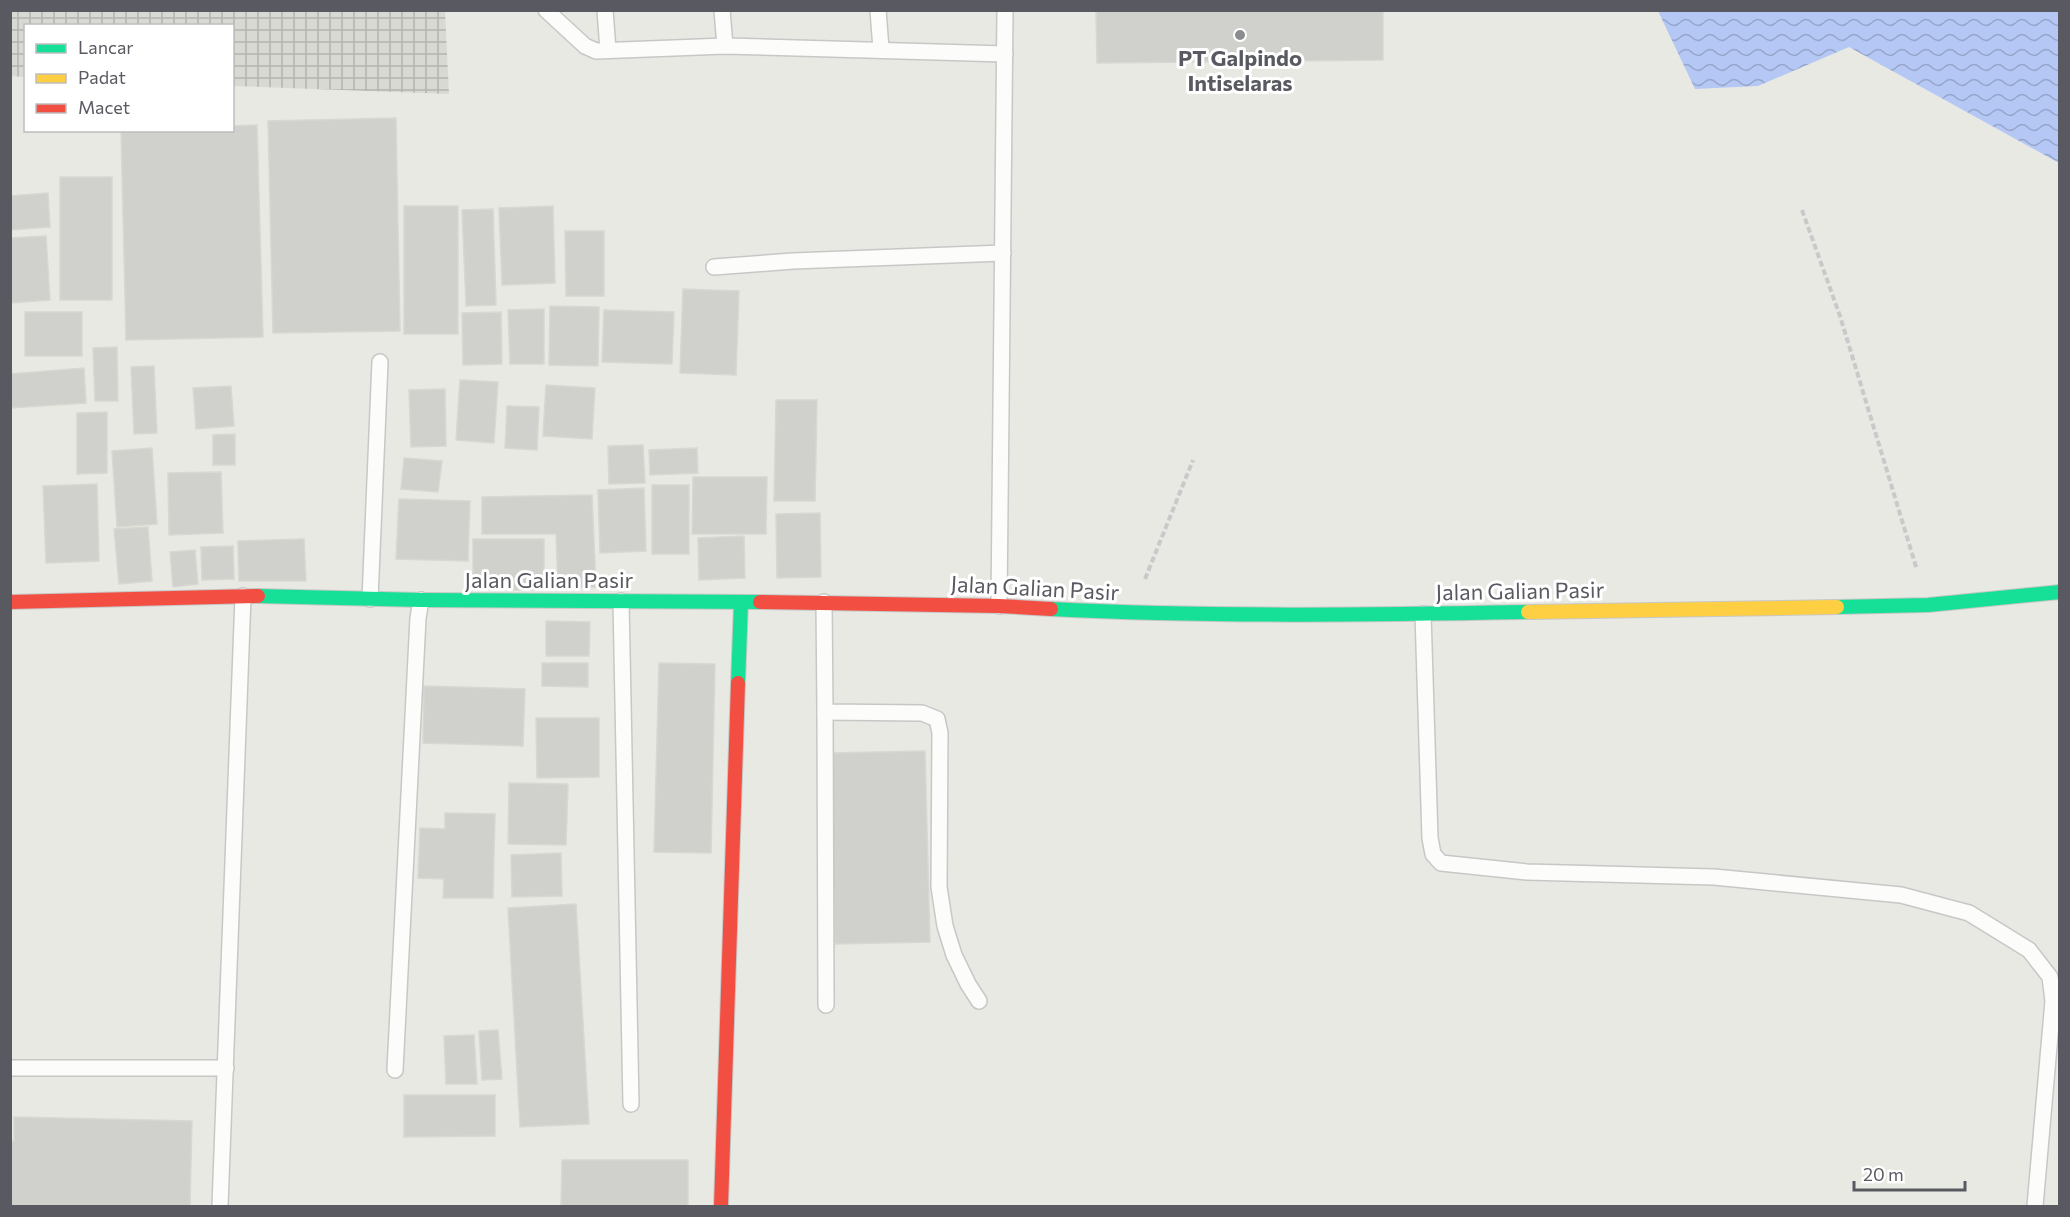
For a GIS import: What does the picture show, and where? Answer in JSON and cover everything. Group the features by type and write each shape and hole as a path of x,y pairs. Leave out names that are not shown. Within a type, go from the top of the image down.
{"street":[{"name":"Jalan Galian Pasir","path":"10,602 243,596 370,600 824,602 999,606 1131,613 1423,614 1928,605 2059,593"},
{"path":"721,1206 741,602"}],"lane":[{"path":"546,10 585,46 596,51 725,46 1005,54"},
{"path":"604,10 608,50"},
{"path":"722,10 725,46"},
{"path":"878,10 881,50"},
{"path":"999,606 1005,10"},
{"path":"714,267 793,261 1003,253"},
{"path":"370,600 381,362"},
{"path":"220,1206 243,596"},
{"path":"395,1070 418,618 421,600"},
{"path":"621,601 631,1104"},
{"path":"824,602 826,1005"},
{"path":"1423,614 1430,838 1433,854 1441,863 1527,872 1714,877 1901,895 1969,912 2030,950 2050,977 2053,1001 2035,1206"},
{"path":"825,712 922,713 937,719 940,733 939,887 945,926 958,964 979,1001"},
{"path":"11,1068 226,1068"}],"path":[{"path":"1802,210 1840,316 1928,605"},
{"path":"1131,613 1193,460"}],"shaded area":[{"path":"11,11 445,11 449,94 234,86 234,24 24,24 24,77 11,76"}],"water":[{"path":"1658,11 2059,11 2059,163 1849,47 1758,86 1695,89"}],"building":[{"name":"PT Galpindo Intiselaras","path":"1096,10 1383,10 1383,60 1097,63"},
{"path":"396,118 400,331 273,333 268,121"},
{"path":"257,125 263,337 126,340 121,132 234,132 234,126"},
{"path":"60,177 112,177 112,300 60,300"},
{"path":"48,193 50,227 10,230 10,196"},
{"path":"404,206 458,206 458,334 404,334"},
{"path":"553,206 555,283 502,285 499,208"},
{"path":"493,209 496,305 466,306 462,210"},
{"path":"565,231 604,231 604,296 566,296"},
{"path":"46,236 50,300 10,303 10,238"},
{"path":"683,289 739,291 736,375 680,373"},
{"path":"550,306 599,307 598,366 549,365"},
{"path":"544,309 544,364 510,364 508,310"},
{"path":"604,310 674,312 672,364 602,362"},
{"path":"25,312 82,312 82,356 25,356"},
{"path":"501,312 502,364 463,365 462,313"},
{"path":"117,347 118,401 95,401 93,348"},
{"path":"154,366 157,433 134,434 131,367"},
{"path":"84,368 86,403 10,408 10,374"},
{"path":"460,380 498,382 494,443 456,440"},
{"path":"546,385 595,388 592,439 543,436"},
{"path":"231,386 234,426 196,429 193,388"},
{"path":"445,389 446,446 411,447 409,390"},
{"path":"776,400 817,400 815,501 774,501"},
{"path":"507,406 539,407 537,450 505,448"},
{"path":"107,412 107,473 77,474 77,413"},
{"path":"235,434 235,465 213,465 213,435"},
{"path":"643,445 645,483 609,484 608,446"},
{"path":"152,448 157,524 117,527 112,451"},
{"path":"697,448 698,473 650,475 649,450"},
{"path":"404,458 442,461 438,492 401,489"},
{"path":"221,472 223,533 169,535 168,473"},
{"path":"693,477 767,477 766,534 692,534"},
{"path":"97,484 99,561 46,563 43,486"},
{"path":"652,485 689,485 689,554 652,554"},
{"path":"644,488 646,551 600,553 598,490"},
{"path":"592,495 596,587 558,589 556,534 482,534 482,497"},
{"path":"399,499 470,501 468,561 396,559"},
{"path":"820,513 821,577 777,578 776,514"},
{"path":"148,527 152,581 119,584 114,529"},
{"path":"744,536 745,578 699,580 698,538"},
{"path":"304,539 306,581 239,581 238,541"},
{"path":"473,539 544,539 544,590 473,590"},
{"path":"233,546 234,579 202,580 201,547"},
{"path":"195,550 198,584 173,587 170,552"},
{"path":"546,621 590,622 589,656 546,656"},
{"path":"542,663 588,663 588,687 542,686"},
{"path":"659,663 715,664 711,853 654,852"},
{"path":"424,686 525,689 523,746 423,743"},
{"path":"536,718 599,718 599,777 537,778"},
{"path":"925,751 930,942 835,944 830,753"},
{"path":"509,783 568,784 566,845 508,844"},
{"path":"445,813 495,814 493,898 443,898 444,879 418,878 420,828 445,829"},
{"path":"561,853 562,896 512,897 511,855"},
{"path":"576,904 589,1124 520,1127 508,908"},
{"path":"498,1030 502,1079 482,1080 479,1031"},
{"path":"474,1035 477,1084 446,1084 444,1036"},
{"path":"404,1095 495,1095 495,1136 404,1137"},
{"path":"14,1117 192,1121 190,1206 10,1206 10,1141 14,1141"},
{"path":"562,1160 688,1160 688,1206 561,1206"}],"traffic: fast":[{"path":"1837,607 1928,605 2060,592"},
{"path":"258,596 421,600 760,602"},
{"path":"738,683 741,602"},
{"path":"1051,609 1230,614 1528,612"}],"traffic: slow":[{"path":"1528,612 1837,607"}],"traffic: jam":[{"path":"10,602 258,596"},
{"path":"760,602 1051,609"},
{"path":"721,1206 738,683"}],"place":[{"name":"PT Galpindo Intiselaras","path":"1240,35"}]}
